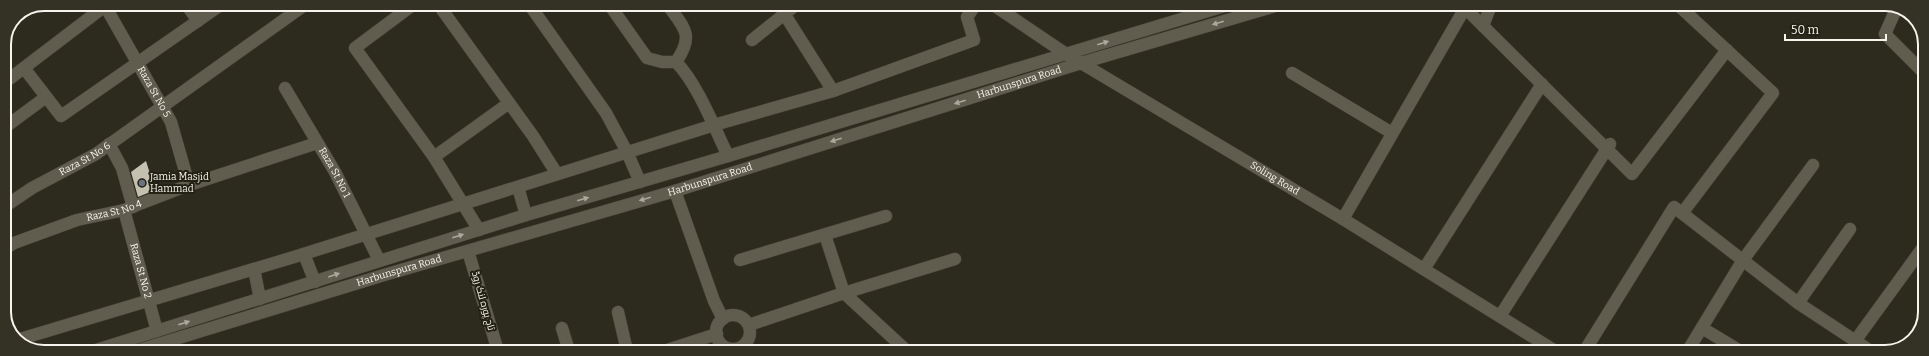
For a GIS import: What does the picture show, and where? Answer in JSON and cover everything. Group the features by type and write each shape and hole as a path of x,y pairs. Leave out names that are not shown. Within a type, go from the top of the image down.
{"street":[{"path":"11,78 96,11"},
{"name":"Raza St No 5","path":"107,11 172,122 189,185"},
{"path":"191,11 198,21"},
{"path":"24,68 61,116 212,11"},
{"name":"Raza St No 6","path":"11,202 32,188 96,154 296,11"},
{"path":"405,11 356,48 434,157 479,230"},
{"path":"443,11 533,136 556,174"},
{"path":"534,11 606,113 627,152 640,182"},
{"path":"614,11 647,58 662,62 676,62 684,70 714,125 728,156"},
{"path":"672,11 686,32 686,42 676,62"},
{"path":"752,40 790,11"},
{"path":"24,338 304,254 714,125 833,91 974,40 967,17 971,11"},
{"name":"Soling Road","path":"1002,11 1066,54 1343,219 1546,345"},
{"name":"Harbunspura Road","path":"112,345 526,215 728,156 1208,11"},
{"name":"Harbunspura Road","path":"156,345 468,250 675,191 1081,63 1258,11"},
{"path":"1343,219 1462,11"},
{"path":"1467,11 1542,84 1609,146 1632,174 1727,50"},
{"path":"1483,26 1489,11"},
{"path":"1683,212 1773,95 1772,90 1685,11"},
{"path":"1895,13 1885,34 1918,67"},
{"path":"786,15 833,91"},
{"path":"1292,73 1392,133"},
{"path":"1424,269 1542,84"},
{"name":"Raza St No 1","path":"285,88 335,172 379,260 384,275"},
{"path":"11,123 46,97"},
{"path":"434,157 509,103"},
{"name":"Raza St No 4","path":"11,245 77,220 129,208 189,185 317,143"},
{"name":"Raza St No 2","path":"109,144 122,168 148,300 157,331"},
{"path":"1500,316 1609,146"},
{"path":"1691,345 1743,260 1813,165"},
{"path":"518,186 526,215"},
{"path":"675,191 712,295 723,319"},
{"path":"1588,345 1673,209 1676,208 1798,303 1861,345"},
{"path":"740,260 886,216"},
{"path":"1798,303 1850,229"},
{"path":"825,235 844,293 900,345"},
{"name":"تاج پورہ لنک روڈ","path":"468,250 496,345"},
{"path":"304,254 314,282"},
{"path":"1855,341 1918,254"},
{"path":"749,325 844,293 955,259"},
{"path":"254,268 260,299"},
{"path":"618,312 625,345"},
{"path":"724,345 718,339 717,334 719,324 723,319 730,316 738,316 744,319 749,325 749,345"},
{"path":"562,328 567,345"},
{"path":"1702,328 1730,345"},
{"path":"682,345 717,334"}],"building":[{"name":"Jamia Masjid Hammad","path":"146,161 155,190 138,197 131,172"}],"place":[{"name":"Jamia Masjid Hammad","path":"142,183"}]}
